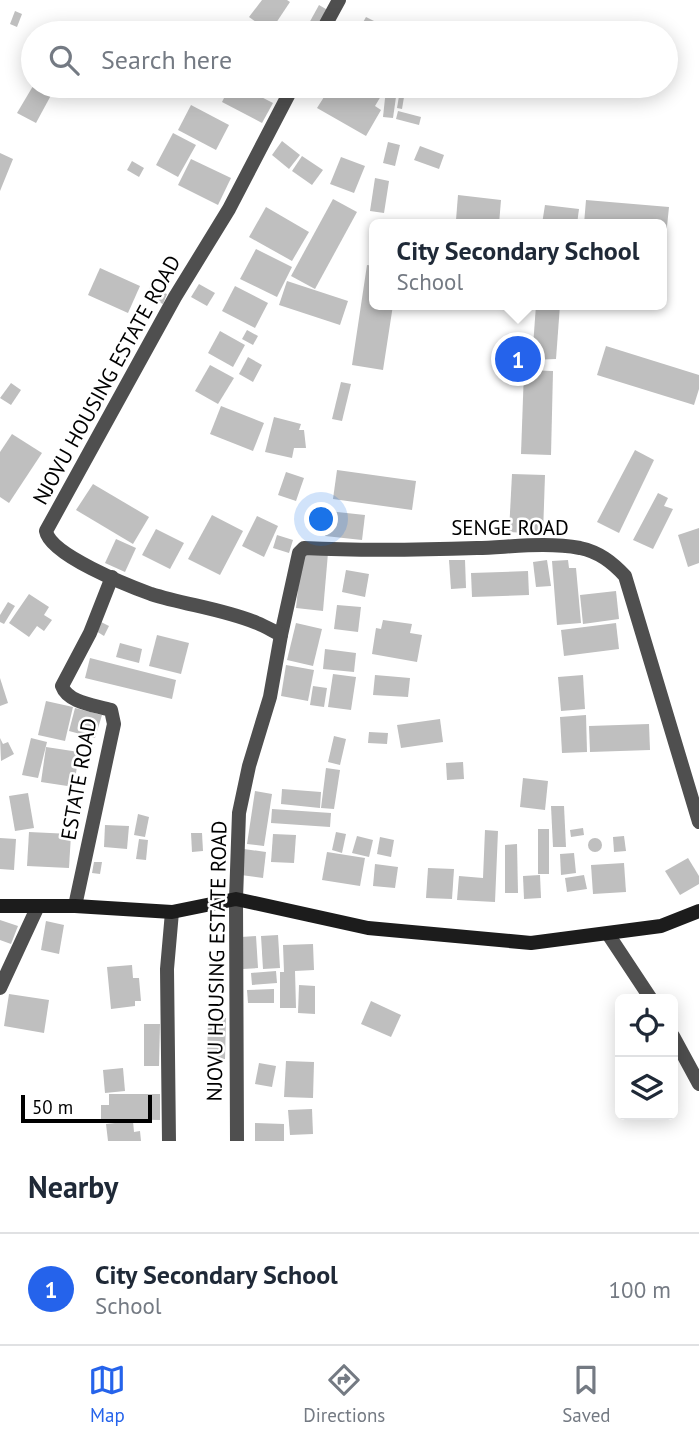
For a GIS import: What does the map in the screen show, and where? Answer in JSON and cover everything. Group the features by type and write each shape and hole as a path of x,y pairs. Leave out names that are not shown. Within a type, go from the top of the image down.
{"street":[{"path":"328,21 339,0"},
{"name":"NJOVU HOUSING ESTATE ROAD","path":"237,1141 236,899 239,813 249,766 270,698 281,635 256,622 150,593 112,577 68,556 48,539 46,531 175,297 229,209 287,98"},
{"name":"SENGE ROAD","path":"281,635 299,553 304,548 424,550 545,546 596,552 612,562 625,576 699,822"},
{"name":"ESTATE ROAD","path":"75,906 114,724 111,709 71,698 62,686 90,632 112,577"},
{"path":"0,906 75,906 172,912 236,899 368,928 531,943 661,926 699,911"},
{"path":"0,988 38,906"},
{"path":"169,1141 167,969 172,912"},
{"path":"608,934 648,994"},
{"path":"678,1045 699,1084"}],"building":[{"path":"262,0 290,2 277,21 255,21 249,17"},
{"path":"319,5 331,12 326,21 310,21"},
{"path":"15,11 22,14 17,27 10,24"},
{"path":"26,98 50,98 36,123 17,113"},
{"path":"224,98 263,98 273,103 262,123 222,102"},
{"path":"323,98 380,98 375,106 381,110 366,136 317,108"},
{"path":"385,98 396,98 393,118 383,117"},
{"path":"399,98 404,98 402,109 397,108"},
{"path":"191,105 229,125 216,150 178,130"},
{"path":"398,111 421,117 419,125 396,119"},
{"path":"173,133 196,145 178,177 156,165"},
{"path":"282,141 300,155 289,169 272,155"},
{"path":"388,142 400,145 395,166 383,163"},
{"path":"420,146 444,155 439,169 414,160"},
{"path":"0,153 13,159 0,191"},
{"path":"302,156 323,170 312,185 292,171"},
{"path":"341,157 365,166 354,193 330,184"},
{"path":"191,159 231,178 218,205 178,185"},
{"path":"132,161 144,168 139,177 127,170"},
{"path":"375,178 389,181 384,213 370,211"},
{"path":"458,195 501,200 499,219 456,219"},
{"path":"333,199 357,212 315,289 291,276"},
{"path":"586,200 669,207 667,227 667,219 584,219"},
{"path":"545,205 579,209 578,219 543,219"},
{"path":"266,207 309,232 292,261 249,237"},
{"path":"256,249 292,267 277,297 240,279"},
{"path":"369,265 369,310 392,310 383,370 352,365"},
{"path":"100,268 140,286 128,313 88,295"},
{"path":"287,281 348,301 340,325 279,305"},
{"path":"199,284 215,293 207,306 191,297"},
{"path":"235,286 268,303 255,328 222,311"},
{"path":"150,287 167,294 163,304 146,296"},
{"path":"536,310 560,310 556,359 532,360"},
{"path":"247,330 258,336 253,345 242,339"},
{"path":"220,331 245,345 233,367 208,353"},
{"path":"606,346 699,375 699,389 694,405 597,375"},
{"path":"248,357 262,365 253,382 239,374"},
{"path":"210,365 234,378 218,404 195,391"},
{"path":"524,370 553,371 551,455 521,454"},
{"path":"341,382 351,384 342,421 332,419"},
{"path":"11,383 21,390 11,405 0,398"},
{"path":"221,406 264,423 253,451 210,434"},
{"path":"274,417 301,424 299,430 304,430 306,448 294,448 292,458 265,452"},
{"path":"12,434 42,453 9,503 0,497 0,452"},
{"path":"635,450 654,460 619,533 597,522"},
{"path":"337,470 416,481 412,510 333,499"},
{"path":"286,472 304,478 296,501 278,495"},
{"path":"512,474 545,475 543,534 509,532"},
{"path":"93,484 149,517 133,544 76,510"},
{"path":"658,493 668,498 664,506 673,509 653,549 633,540"},
{"path":"328,511 365,515 362,540 325,536"},
{"path":"212,515 243,531 220,575 188,559"},
{"path":"257,516 278,526 264,557 242,546"},
{"path":"699,528 699,563 688,567 678,535"},
{"path":"156,529 184,543 170,569 142,555"},
{"path":"277,535 293,540 289,553 273,548"},
{"path":"116,539 136,548 125,572 105,563"},
{"path":"302,550 328,553 323,611 296,608"},
{"path":"449,560 465,560 466,588 451,589"},
{"path":"547,560 551,586 536,587 533,562"},
{"path":"568,560 569,568 576,568 581,623 557,625 552,561"},
{"path":"346,570 369,574 365,597 342,592"},
{"path":"528,571 529,595 472,597 471,573"},
{"path":"616,591 619,619 583,624 580,595"},
{"path":"29,594 49,607 44,615 52,620 44,631 37,626 29,637 9,623"},
{"path":"8,602 15,606 4,624 0,622 0,615"},
{"path":"337,605 361,607 358,632 334,629"},
{"path":"383,620 412,624 410,633 422,635 417,662 372,654 376,628 381,629"},
{"path":"101,622 109,626 104,636 96,631"},
{"path":"296,623 322,629 313,666 287,660"},
{"path":"616,623 619,649 564,656 561,630"},
{"path":"157,635 189,643 181,674 149,666"},
{"path":"120,643 142,649 139,663 116,657"},
{"path":"325,649 356,653 354,672 323,669"},
{"path":"90,658 176,680 172,699 85,678"},
{"path":"286,665 314,670 308,701 281,696"},
{"path":"333,674 356,677 351,710 328,707"},
{"path":"375,675 410,678 408,697 373,695"},
{"path":"583,675 585,709 561,711 558,677"},
{"path":"0,678 8,703 0,706"},
{"path":"313,686 327,688 324,707 310,705"},
{"path":"46,701 73,707 65,741 38,735"},
{"path":"75,708 102,715 95,738 69,731"},
{"path":"586,715 587,752 562,753 560,717"},
{"path":"440,719 443,742 401,748 397,725"},
{"path":"649,724 650,750 590,752 589,726"},
{"path":"369,732 388,733 387,744 368,743"},
{"path":"334,736 346,739 340,765 328,762"},
{"path":"0,738 3,744 8,742 14,754 1,761"},
{"path":"31,738 47,742 38,778 22,775"},
{"path":"46,747 79,752 74,787 41,782"},
{"path":"463,762 464,779 447,780 446,763"},
{"path":"326,768 340,770 334,809 321,808"},
{"path":"523,778 548,781 545,810 520,807"},
{"path":"282,789 321,792 320,808 281,804"},
{"path":"255,791 272,794 264,846 247,844"},
{"path":"28,793 34,828 15,831 9,796"},
{"path":"551,806 564,806 566,847 553,847"},
{"path":"272,809 331,813 330,827 271,823"},
{"path":"138,814 149,817 145,837 134,835"},
{"path":"105,825 129,826 127,849 104,847"},
{"path":"583,828 584,835 571,837 570,830"},
{"path":"538,829 549,829 549,874 538,874"},
{"path":"485,830 498,831 495,902 457,900 459,876 483,878"},
{"path":"29,832 71,834 69,868 27,866"},
{"path":"336,832 346,834 342,853 332,850"},
{"path":"191,833 202,833 203,851 192,852"},
{"path":"273,834 296,835 294,863 271,862"},
{"path":"357,836 373,840 369,857 352,853"},
{"path":"624,836 626,851 614,852 613,837"},
{"path":"380,837 394,840 391,857 377,854"},
{"path":"0,838 16,839 14,870 0,869"},
{"path":"592,838 598,838 602,845 598,852 592,852 588,848 588,842"},
{"path":"139,839 148,840 146,860 136,859"},
{"path":"517,844 518,893 505,893 505,845"},
{"path":"244,849 266,852 263,878 241,875"},
{"path":"327,852 365,858 360,886 322,880"},
{"path":"574,853 576,873 561,875 560,854"},
{"path":"688,858 699,876 699,884 680,895 665,871"},
{"path":"94,862 102,862 100,874 92,873"},
{"path":"624,863 626,892 593,894 591,865"},
{"path":"375,864 398,867 395,888 373,886"},
{"path":"428,868 454,869 452,899 426,898"},
{"path":"540,875 541,898 524,899 523,876"},
{"path":"584,875 587,889 567,892 565,878"},
{"path":"0,920 18,926 11,944 0,940"},
{"path":"46,921 64,925 59,954 41,950"},
{"path":"278,935 280,968 263,969 261,936"},
{"path":"256,936 258,968 243,969 241,937"},
{"path":"313,944 314,970 295,971 296,1008 280,1008 280,972 284,972 283,945"},
{"path":"132,965 133,978 139,978 141,1001 135,1001 135,1006 111,1009 107,967"},
{"path":"276,971 277,983 252,985 251,973"},
{"path":"299,985 315,986 315,1014 298,1013"},
{"path":"274,989 274,1003 248,1003 247,990"},
{"path":"9,994 49,1000 44,1033 4,1026"},
{"path":"371,1001 401,1015 391,1037 361,1024"},
{"path":"208,1018 226,1018 225,1059 207,1059"},
{"path":"144,1024 160,1024 159,1066 144,1066"},
{"path":"286,1061 314,1062 313,1098 284,1097"},
{"path":"259,1063 276,1066 272,1087 255,1084"},
{"path":"123,1068 125,1091 105,1093 103,1070"},
{"path":"109,1094 160,1094 160,1120 101,1119 101,1105 109,1105"},
{"path":"312,1109 313,1134 290,1135 288,1110"},
{"path":"133,1121 134,1132 140,1131 141,1141 108,1141 106,1124"},
{"path":"255,1123 284,1124 284,1141 255,1141"}],"place":[{"name":"City Secondary School","path":"518,359"}]}
